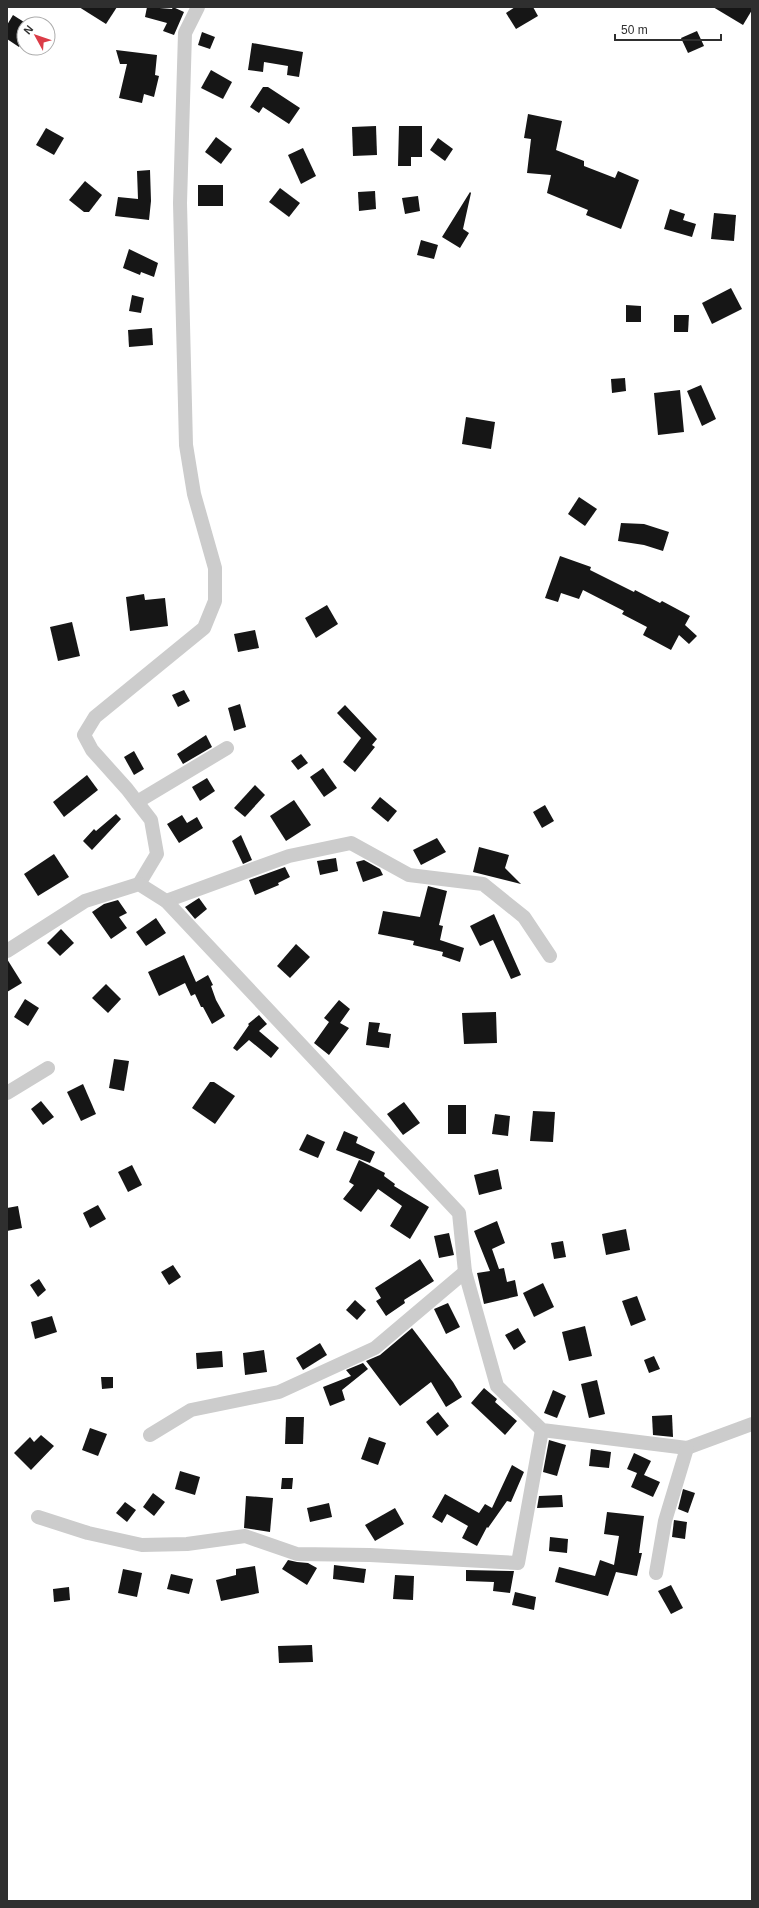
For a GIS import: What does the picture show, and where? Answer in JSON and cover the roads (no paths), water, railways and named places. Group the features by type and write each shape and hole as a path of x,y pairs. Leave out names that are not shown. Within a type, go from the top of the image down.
{"street":[{"path":"7,951 85,901 139,884 157,854 151,820 92,750 84,735 94,717 204,628 215,601 215,568 194,494 186,445 180,226 185,34 198,7"},
{"path":"137,802 227,748"},
{"path":"166,901 289,856 351,843 409,875 483,884 524,917 550,956"},
{"path":"139,884 166,901 459,1213 465,1272 497,1386 542,1430 686,1448 752,1424"},
{"path":"7,1093 48,1068"},
{"path":"150,1435 191,1410 279,1392 375,1348 465,1272"},
{"path":"38,1517 88,1533 142,1545 187,1544 245,1536 297,1554 370,1555 518,1563 542,1430"},
{"path":"656,1573 665,1521 686,1448"}]}
